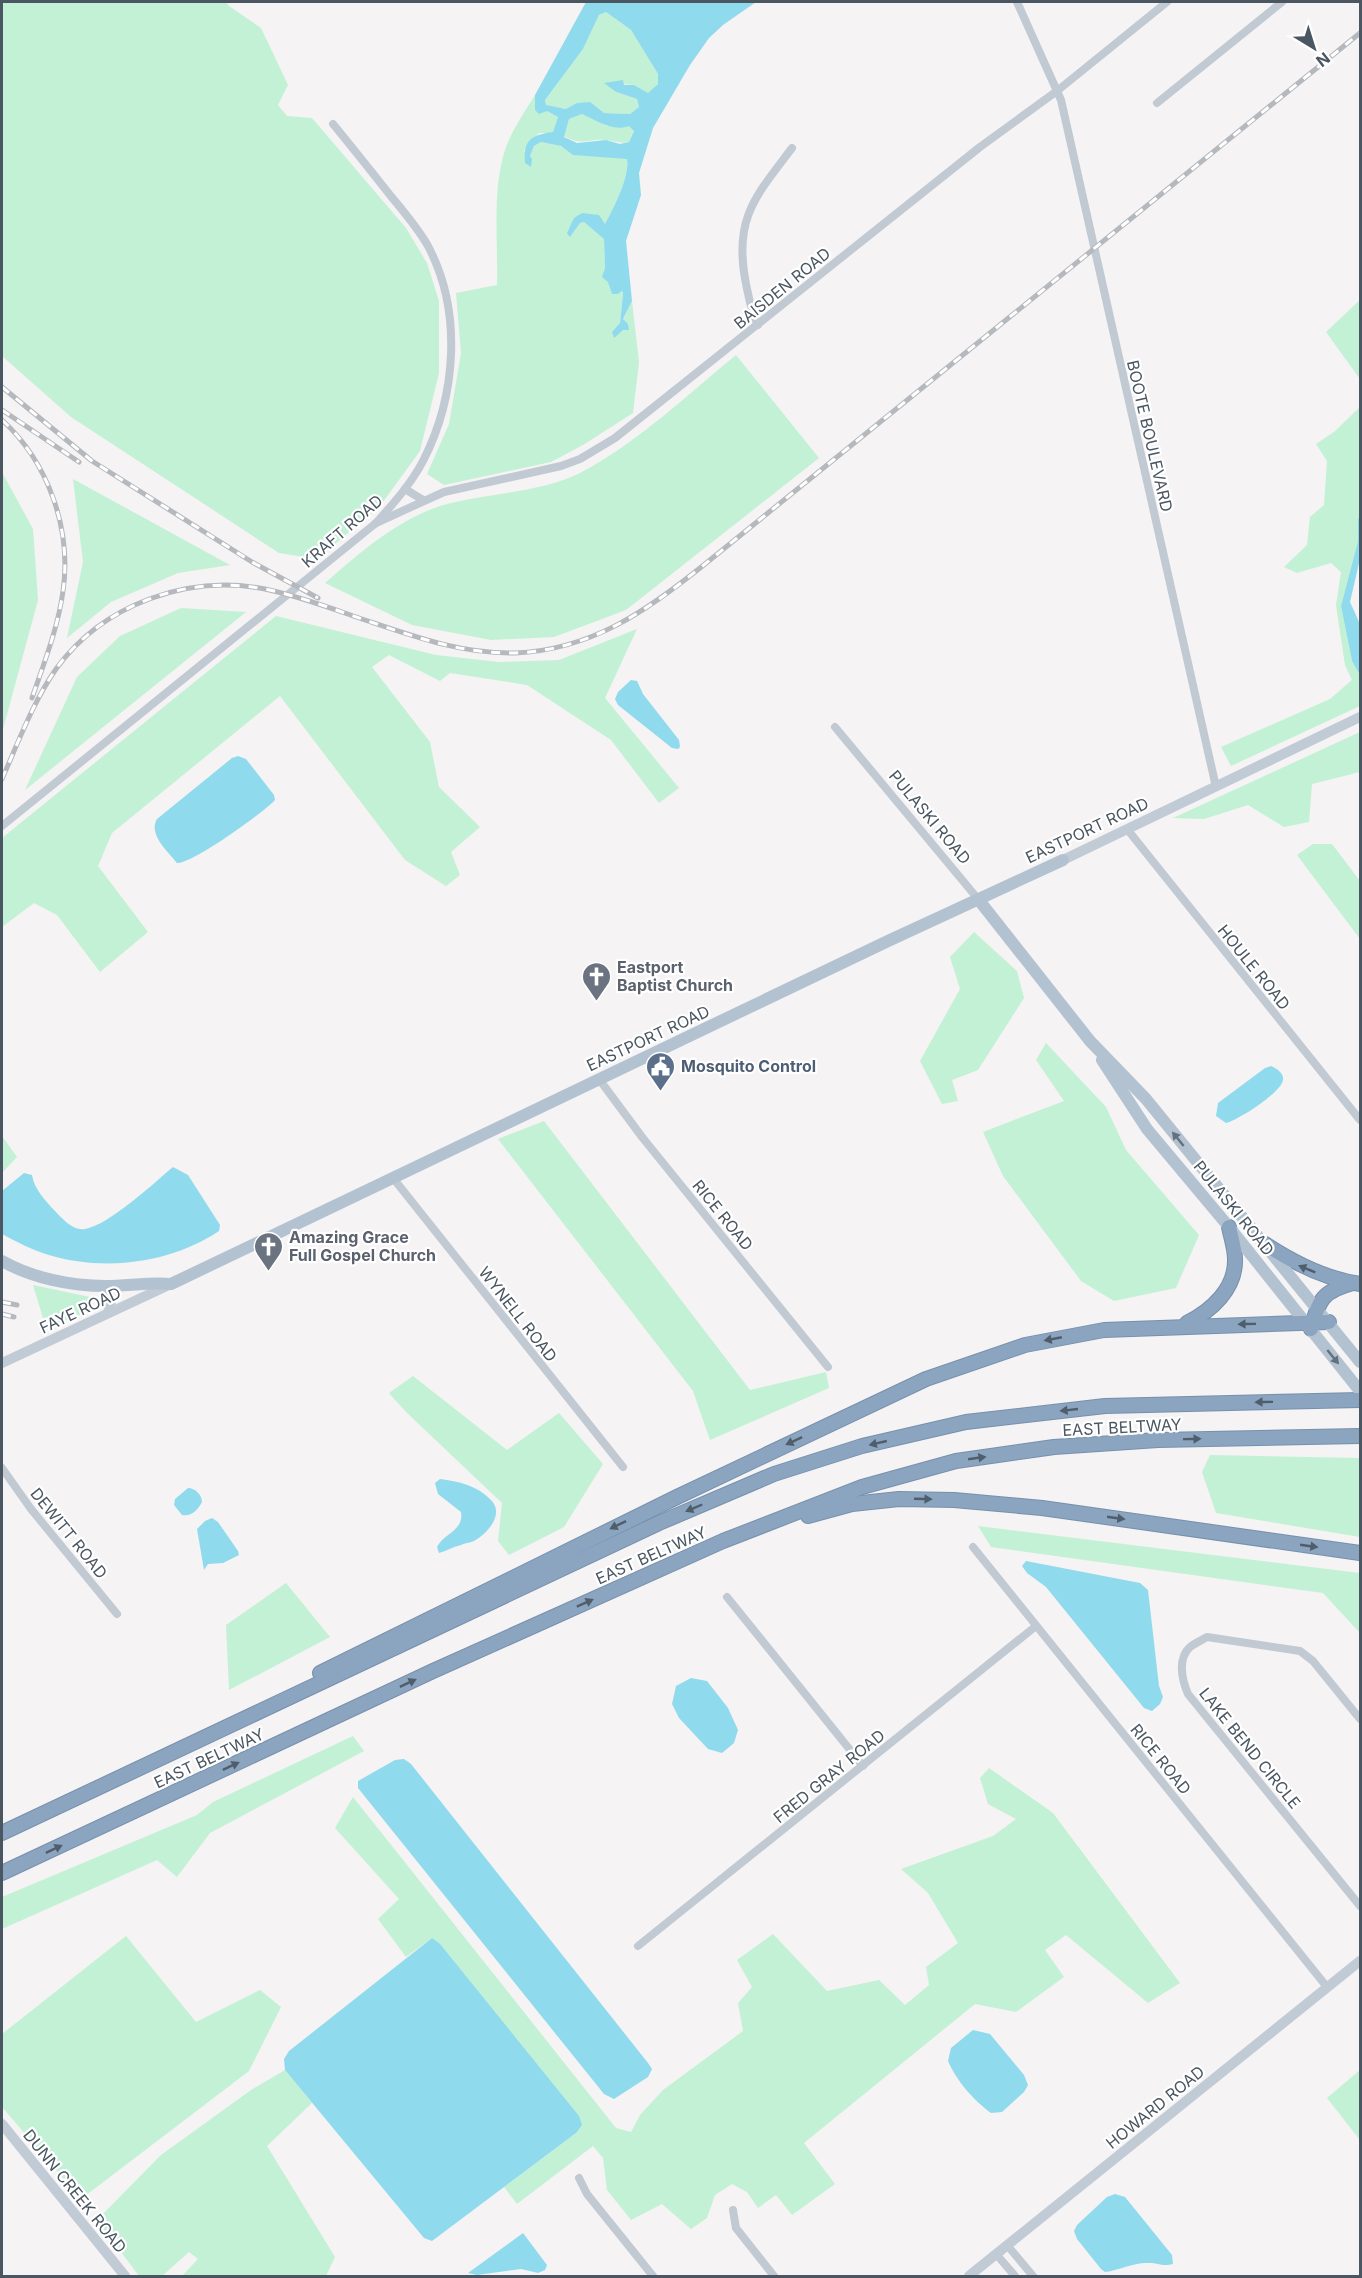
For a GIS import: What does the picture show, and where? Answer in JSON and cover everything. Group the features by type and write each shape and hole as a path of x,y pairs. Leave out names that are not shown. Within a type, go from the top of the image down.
{"highway":[{"path":"1180,1326 1205,1314 1223,1295 1233,1278 1235,1260 1229,1227"},
{"path":"1265,1244 1294,1263 1310,1270 1358,1283"},
{"path":"1310,1325 1317,1307 1327,1294 1335,1288 1358,1283"},
{"path":"150,1763 267,1700 419,1623 926,1379 1025,1345 1104,1330 1180,1326 1310,1325 1329,1322"},
{"name":"EAST BELTWAY","path":"2,1833 659,1523 774,1474 862,1446 966,1422 1105,1406 1360,1400"},
{"name":"EAST BELTWAY","path":"2,1873 433,1671 723,1541 862,1487 956,1461 1054,1447 1107,1442 1356,1436"},
{"path":"723,1541 852,1504 899,1498 954,1500 1042,1508 1360,1553"}],"main road":[{"name":"EASTPORT ROAD","path":"2,1261 36,1275 57,1280 105,1286 171,1284 1063,860"},
{"name":"PULASKI ROAD","path":"978,899 1090,1041 1147,1129 1310,1325 1360,1391"},
{"name":"PULASKI ROAD","path":"1090,1041 1146,1099 1360,1362"}],"street":[{"name":"BOOTE BOULEVARD","path":"1017,2 1057,91 1216,787"},
{"name":"BAISDEN ROAD","path":"376,523 423,500 460,488 545,471 580,459 631,426 980,147 1057,91 1167,2"},
{"path":"1157,103 1282,2"},
{"name":"KRAFT ROAD","path":"2,826 376,523 405,489 422,463 438,427 451,369 452,343 449,314 437,268 428,246 402,209 333,124"},
{"path":"758,325 753,315 744,273 742,245 746,218 756,195 792,148"},
{"path":"405,489 423,500"},
{"name":"EASTPORT ROAD","path":"1063,860 1360,717"},
{"name":"PULASKI ROAD","path":"835,728 978,899"},
{"name":"HOULE ROAD","path":"1127,829 1360,1120"},
{"name":"RICE ROAD","path":"599,1079 642,1137 828,1366"},
{"name":"WYNELL ROAD","path":"393,1178 623,1467"},
{"name":"FAYE ROAD","path":"2,1363 171,1284"},
{"path":"105,1286 111,1302 108,1313"},
{"name":"DEWITT ROAD","path":"2,1468 31,1509 117,1614"},
{"name":"RICE ROAD","path":"973,1547 1327,1988"},
{"path":"727,1597 863,1766"},
{"name":"FRED GRAY ROAD","path":"639,1946 1036,1626"},
{"name":"LAKE BEND CIRCLE","path":"1360,1719 1313,1661 1300,1651 1207,1636 1188,1648 1182,1665 1184,1684 1188,1694 1360,1906"},
{"name":"HOWARD ROAD","path":"969,2277 1360,1961"},
{"name":"DUNN CREEK ROAD","path":"2,2124 125,2277"},
{"path":"579,2178 587,2194 653,2277"},
{"path":"733,2210 736,2228 774,2277"},
{"path":"1007,2245 1033,2277"},
{"path":"996,2254 1015,2277"}],"green space":[{"path":"2,2 226,2 261,28 288,85 278,105 287,116 312,118 406,228 427,263 439,301 439,373 420,451 380,506 317,559 279,553 71,417 2,356"},
{"path":"606,12 631,30 658,74 658,84 648,94 634,85 605,83 616,92 637,99 639,107 630,114 604,113 577,103 567,109 546,106 545,100 583,49 599,15"},
{"path":"535,95 535,110 547,111 558,117 553,133 539,133 524,151 532,159 530,156 534,146 541,142 561,146 574,155 627,158 624,183 605,224 582,213 570,237 580,223 584,222 604,239 605,268 623,294 620,323 615,329 614,338 632,301 639,362 633,413 583,445 551,462 444,485 427,474 449,424 461,353 456,293 497,285 499,175 504,152 511,135"},
{"path":"582,114 607,126 629,126 634,130 629,142 599,140 581,142 564,136 569,119"},
{"path":"1360,300 1360,379 1326,332"},
{"path":"736,355 819,458 626,610 554,637 491,640 412,625 325,583 384,536 416,516 451,503 550,484 580,473 641,433"},
{"path":"1360,407 1358,541 1341,606 1352,661 1360,675 1360,706 1231,766 1221,747 1330,699 1352,680 1345,665 1336,605 1341,572 1331,563 1297,573 1284,567 1307,545 1310,517 1324,505 1327,461 1316,444 1334,432"},
{"path":"2,472 33,529 38,600 2,733"},
{"path":"73,479 230,565 178,573 111,602 67,638 83,562"},
{"path":"181,608 246,612 25,790 77,677 120,636"},
{"path":"276,616 436,655 499,662 559,660 637,629 605,698 679,788 659,803 611,740 527,685 450,673 440,681 389,655 372,667 430,742 439,787 480,827 451,852 460,875 446,886 405,860 280,696 112,833 98,866 148,932 100,972 57,915 34,903 2,927 2,838"},
{"path":"1360,732 1360,772 1312,784 1309,822 1284,827 1248,805 1204,819 1173,818"},
{"path":"1313,844 1332,844 1360,881 1360,939 1297,855"},
{"path":"974,932 1017,971 1024,998 978,1070 952,1080 958,1101 942,1104 920,1061 960,989 950,957"},
{"path":"1046,1043 1106,1107 1126,1150 1199,1235 1176,1288 1114,1301 1081,1281 1003,1176 983,1132 1064,1101 1036,1060"},
{"path":"544,1121 750,1390 826,1372 829,1388 710,1440 693,1391 498,1139"},
{"path":"2,1136 17,1157 2,1173"},
{"path":"33,1285 90,1297 94,1309 46,1328"},
{"path":"413,1376 507,1450 559,1413 603,1464 564,1527 509,1555 498,1541 502,1503 389,1393"},
{"path":"1210,1455 1360,1458 1360,1537 1216,1513 1202,1472"},
{"path":"978,1526 1360,1573 1360,1633 1323,1593 991,1547"},
{"path":"286,1583 330,1637 229,1690 226,1625"},
{"path":"353,1736 364,1751 210,1833 177,1877 157,1860 2,1929 2,1897 197,1815 213,1802"},
{"path":"989,1768 1053,1813 1180,1983 1148,2003 1066,1935 1045,1950 1064,1977 1016,2012 975,2004 804,2143 835,2184 792,2215 776,2195 758,2208 747,2192 732,2184 715,2195 707,2218 691,2229 662,2204 631,2220 607,2190 603,2158 593,2146 517,2204 504,2187 576,2133 432,1938 406,1957 378,1919 399,1899 335,1828 353,1797 616,2128 631,2132 640,2115 663,2090 743,2031 738,2003 752,1987 737,1960 773,1934 827,1991 879,1980 905,2005 929,1985 926,1967 958,1943 928,1893 901,1869 993,1836 1016,1819 988,1804 980,1778"},
{"path":"126,1936 196,2022 260,1990 281,2007 249,2071 81,2199 2,2107 2,2034"},
{"path":"285,2070 312,2103 267,2146 335,2257 326,2276 182,2276 198,2259 189,2252 162,2276 139,2276 97,2220 161,2155 251,2090"},
{"path":"1360,2070 1360,2140 1327,2098"}],"water":[{"path":"586,2 756,2 723,25 709,38 690,65 653,128 639,173 641,195 626,241 632,301 623,319 628,324 629,330 623,330 614,338 612,332 620,323 623,294 622,291 612,294 608,282 602,277 605,268 604,239 584,222 580,223 570,237 567,233 574,218 582,213 599,215 605,224 624,183 627,159 573,155 561,146 541,142 534,146 530,156 531,167 525,163 527,143 534,137 553,132 558,117 547,111 539,114 535,110 535,95","holes":["606,12 631,30 658,74 658,84 648,93 634,85 624,85 623,80 604,83 616,92 637,99 639,107 630,114 604,113 590,102 577,103 566,109 546,105 545,100 583,49 599,15","582,114 611,127 629,126 634,131 629,142 620,144 606,140 577,143 564,137 569,119"]},
{"path":"1360,515 1360,559 1350,602 1360,624 1360,675 1352,661 1341,606 1358,541"},
{"path":"631,680 637,681 643,694 679,740 678,749 672,748 618,705 615,699 618,692"},
{"path":"238,756 246,759 274,795 275,800 243,826 211,847 177,863 157,837 155,825 157,819 232,758"},
{"path":"1271,1066 1280,1072 1283,1078 1275,1092 1249,1112 1232,1121 1226,1123 1216,1116 1218,1103"},
{"path":"173,1167 188,1175 220,1225 219,1231 180,1251 137,1261 92,1263 43,1253 2,1234 2,1191 24,1173 32,1175 40,1194 64,1220 76,1228 85,1229 95,1226 118,1212"},
{"path":"440,1479 461,1483 480,1491 495,1505 496,1511 493,1523 479,1538 439,1553 437,1547 440,1542 457,1528 461,1518 461,1512 438,1494 435,1483"},
{"path":"188,1488 198,1492 202,1502 194,1512 182,1515 174,1505 175,1499"},
{"path":"212,1518 218,1522 239,1555 223,1563 208,1564 204,1570 197,1529"},
{"path":"1026,1561 1140,1583 1148,1590 1159,1686 1163,1697 1160,1704 1152,1711 1144,1708 1046,1587 1027,1573 1022,1566"},
{"path":"691,1678 707,1681 728,1708 738,1730 734,1743 722,1753 708,1749 679,1718 672,1704 676,1686"},
{"path":"404,1759 411,1764 648,2063 652,2069 648,2077 614,2099 604,2094 358,1788 358,1781 395,1760"},
{"path":"432,1938 440,1944 579,2116 582,2125 576,2133 432,2241 424,2238 285,2070 284,2059 289,2051"},
{"path":"973,2030 990,2034 1024,2075 1028,2085 1024,2092 1002,2112 991,2113 978,2102 966,2090 948,2061 951,2048"},
{"path":"1115,2194 1125,2197 1172,2255 1173,2264 1143,2263 1105,2272 1101,2269 1077,2239 1074,2231 1077,2225 1107,2197"},
{"path":"523,2233 547,2265 545,2270 538,2273 521,2269 477,2275 468,2273"}],"railway":[{"path":"2,779 40,695 56,669 75,646 122,611 149,599 177,591 206,586 236,585 265,589 303,599 420,638 495,653 543,650 594,636 618,625 662,597 705,564 1360,33"},
{"path":"2,387 92,461 252,562 318,598"},
{"path":"2,410 79,462"},
{"path":"2,420 18,437 44,476 60,521 64,544 65,568 61,605 32,698"},
{"path":"2,1302 17,1305"},
{"path":"2,1314 14,1317"}],"place":[{"name":"Eastport Baptist Church","path":"596,1002"},
{"name":"Mosquito Control","path":"660,1092"},
{"name":"Amazing Grace Full Gospel Church","path":"268,1272"}]}
